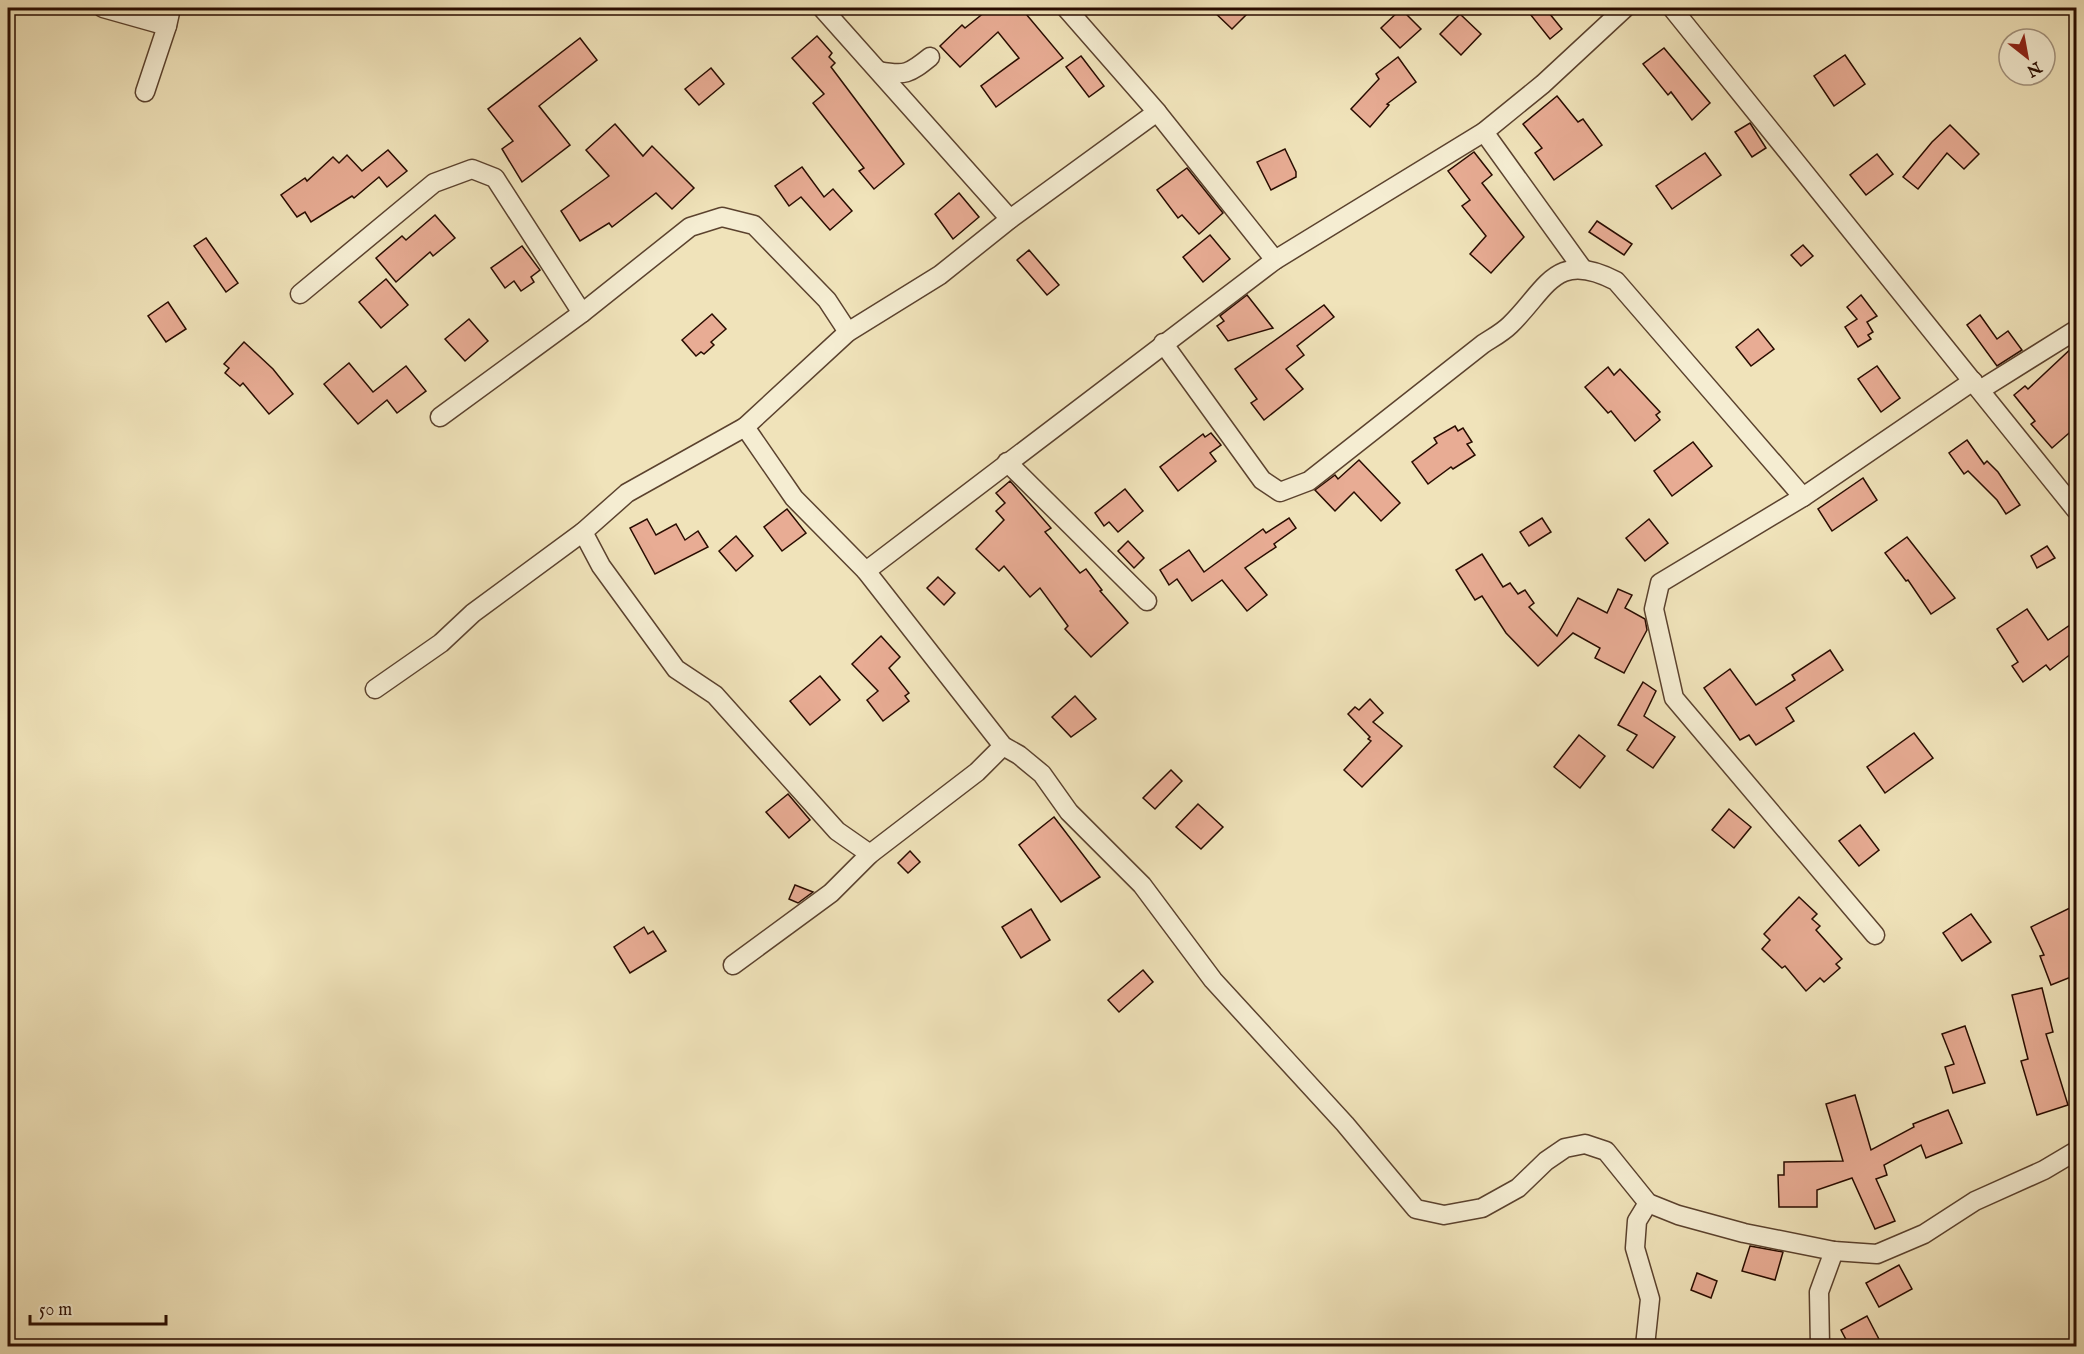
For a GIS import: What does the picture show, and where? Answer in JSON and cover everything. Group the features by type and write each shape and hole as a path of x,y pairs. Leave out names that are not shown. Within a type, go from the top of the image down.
{"street":[{"path":"103,8 167,26"},
{"path":"146,92 171,8"},
{"path":"822,8 1010,219"},
{"path":"1066,8 1157,112 1275,260"},
{"path":"866,570 1275,260 1484,132 1543,84 1625,8"},
{"path":"1672,8 2076,510"},
{"path":"879,71 898,75 912,72 930,57"},
{"path":"375,689 441,643 473,613 583,532 627,493 745,427 848,333 940,275 1010,219 1157,112"},
{"path":"1484,132 1582,268"},
{"path":"300,294 434,183 472,169 495,178 582,313"},
{"path":"440,417 582,313 690,227 722,217 753,225 827,300 848,333"},
{"path":"1163,343 1262,480 1280,492 1309,481 1483,344 1509,327 1540,288 1570,269 1582,268 1616,281 1803,496"},
{"path":"1875,935 1674,698 1662,656 1660,626 1654,609 1660,583 1803,496 1976,385 2076,330"},
{"path":"745,427 794,498 866,570 1003,746 1019,755 1042,774 1069,812 1142,885 1213,980 1346,1124 1416,1209 1444,1215 1482,1209 1518,1188 1546,1161 1565,1148 1586,1144 1606,1151 1648,1203 1678,1215 1744,1233 1834,1251 1877,1254 1924,1234 1975,1201 2044,1170 2076,1151"},
{"path":"1007,462 1147,601"},
{"path":"583,532 601,566 676,669 715,695 837,831 870,854"},
{"path":"733,965 831,892 870,854 977,772 1003,746"},
{"path":"1645,1347 1650,1299 1635,1248 1637,1221 1648,1203"},
{"path":"1820,1347 1820,1292 1834,1251"}],"building":[{"path":"990,8 1021,8 1063,58 996,107 981,86 1019,58 998,32 960,67 940,46 962,25 965,28"},
{"path":"1210,8 1253,8 1232,29"},
{"path":"1538,8 1545,8 1562,29 1550,39 1530,14"},
{"path":"1401,9 1421,29 1400,48 1381,28"},
{"path":"1460,14 1481,34 1461,55 1440,34"},
{"path":"817,36 832,53 829,57 835,63 831,67 904,164 874,189 859,171 864,168 813,103 824,94 792,58"},
{"path":"580,38 597,60 539,106 570,145 522,182 502,149 513,141 488,109"},
{"path":"1664,48 1710,103 1692,120 1671,92 1668,95 1643,64"},
{"path":"1845,55 1865,84 1834,106 1814,76"},
{"path":"1081,56 1104,86 1089,97 1066,67"},
{"path":"1398,57 1416,82 1387,104 1389,105 1370,127 1351,109 1379,79 1376,74"},
{"path":"711,68 724,84 699,105 685,89"},
{"path":"1557,96 1578,122 1583,119 1602,145 1554,180 1535,153 1542,148 1523,124"},
{"path":"1750,123 1766,148 1752,157 1735,132"},
{"path":"615,124 643,156 652,146 694,188 672,209 656,193 612,227 609,223 580,241 561,211 609,176 586,150"},
{"path":"1950,125 1979,154 1964,169 1947,153 1918,189 1903,177 1932,142"},
{"path":"1285,149 1296,172 1296,177 1271,190 1257,162"},
{"path":"388,150 407,171 387,187 379,177 354,198 352,196 311,222 305,212 297,217 281,195 305,178 307,181 333,157 339,163 347,155 362,171"},
{"path":"1474,152 1492,175 1482,183 1524,237 1491,273 1470,254 1486,236 1462,206 1470,200 1448,171"},
{"path":"1705,153 1721,175 1672,209 1656,186"},
{"path":"1877,154 1893,174 1866,195 1850,175"},
{"path":"802,167 824,197 833,189 852,211 830,230 801,197 789,206 775,186"},
{"path":"1187,168 1223,213 1199,234 1182,215 1178,218 1157,190"},
{"path":"959,193 979,217 953,239 935,214"},
{"path":"435,215 455,238 433,256 430,252 396,282 376,258 402,236 406,240"},
{"path":"1597,221 1632,244 1624,255 1589,232"},
{"path":"1210,235 1230,259 1203,282 1183,257"},
{"path":"206,238 238,283 226,292 194,246"},
{"path":"1803,245 1813,256 1801,266 1791,255"},
{"path":"522,246 540,270 531,277 534,282 521,291 514,281 505,288 491,268"},
{"path":"1029,250 1059,285 1047,295 1017,260"},
{"path":"386,279 408,305 381,328 359,302"},
{"path":"1247,295 1273,328 1228,341 1217,326 1224,321 1220,316"},
{"path":"1861,295 1877,316 1867,322 1873,332 1868,335 1871,339 1858,347 1845,327 1857,319 1847,307"},
{"path":"168,302 186,329 166,342 148,316"},
{"path":"1324,305 1334,317 1297,346 1304,355 1286,369 1303,389 1264,420 1251,403 1257,399 1235,369"},
{"path":"712,314 726,329 711,342 714,345 704,354 701,352 696,356 682,340"},
{"path":"1980,315 1997,339 2008,331 2022,350 1997,366 1967,325"},
{"path":"469,319 488,341 465,361 445,339"},
{"path":"1758,329 1774,349 1751,366 1736,347"},
{"path":"244,342 273,369 293,394 269,414 243,383 240,386 225,373 229,368 224,364"},
{"path":"2076,344 2076,427 2052,448 2031,424 2035,421 2014,395 2025,386 2028,389"},
{"path":"349,363 373,392 406,366 426,391 397,413 387,400 358,424 324,384"},
{"path":"1877,366 1900,398 1881,412 1858,379"},
{"path":"1608,367 1614,375 1620,369 1660,412 1656,415 1660,420 1635,441 1611,411 1608,413 1585,387"},
{"path":"1455,426 1458,431 1463,428 1472,442 1467,444 1475,455 1453,469 1451,467 1428,484 1412,462 1437,443 1434,438"},
{"path":"1211,433 1221,445 1210,453 1216,461 1178,491 1160,467 1203,434 1205,437"},
{"path":"1967,440 1984,464 1987,461 1998,472 2020,505 2006,514 1997,500 1968,471 1964,474 1949,453"},
{"path":"1693,442 1712,466 1672,496 1654,471"},
{"path":"1359,460 1400,503 1381,521 1354,492 1335,511 1315,490 1335,475 1338,479"},
{"path":"1863,478 1877,500 1832,531 1818,509"},
{"path":"1010,481 1051,528 1045,532 1080,573 1086,569 1102,590 1100,591 1128,623 1091,657 1065,629 1068,626 1040,588 1030,597 1004,566 999,571 976,549 1004,520 996,511 1005,503 996,493"},
{"path":"1125,489 1143,511 1118,532 1109,522 1104,526 1095,513"},
{"path":"787,509 806,533 782,551 764,527"},
{"path":"1289,518 1296,528 1274,544 1276,547 1245,568 1267,595 1247,611 1222,580 1192,601 1177,579 1169,585 1160,570 1189,550 1204,572 1263,529 1266,533"},
{"path":"1542,518 1551,532 1529,546 1520,532"},
{"path":"647,519 656,535 676,524 685,540 698,531 708,547 655,574 630,528"},
{"path":"1649,519 1668,543 1645,561 1626,538"},
{"path":"736,536 753,556 736,571 719,551"},
{"path":"1907,537 1955,598 1931,614 1908,580 1906,581 1885,553"},
{"path":"1128,541 1144,558 1134,568 1118,551"},
{"path":"2047,546 2055,558 2037,568 2031,556"},
{"path":"1482,554 1503,587 1510,583 1518,594 1525,590 1534,603 1529,607 1557,636 1578,598 1607,613 1618,589 1632,595 1625,608 1645,619 1647,630 1624,673 1595,658 1600,648 1573,633 1538,666 1506,633 1482,596 1475,600 1456,570"},
{"path":"938,577 955,593 944,605 927,588"},
{"path":"2027,609 2048,640 2076,621 2076,650 2050,670 2046,665 2023,682 2012,666 2018,662 1997,629"},
{"path":"881,636 900,657 889,668 909,693 905,696 909,701 883,721 867,700 878,691 852,664"},
{"path":"1830,650 1843,670 1786,708 1794,721 1756,745 1749,735 1740,740 1704,688 1730,669 1756,705 1795,680 1792,675"},
{"path":"820,676 840,700 810,725 790,701"},
{"path":"1643,682 1656,691 1644,716 1675,737 1653,768 1627,750 1637,735 1618,725"},
{"path":"1075,696 1096,719 1071,737 1052,717"},
{"path":"1370,699 1383,713 1373,722 1402,746 1362,787 1344,770 1371,741 1368,739 1370,737 1348,714 1355,707 1359,710"},
{"path":"1914,733 1933,758 1885,793 1867,767"},
{"path":"1579,735 1605,756 1580,788 1554,767"},
{"path":"1171,770 1182,781 1155,809 1143,798"},
{"path":"788,794 810,820 789,838 766,812"},
{"path":"1198,804 1223,827 1201,849 1176,827"},
{"path":"1729,809 1751,827 1734,848 1712,830"},
{"path":"1054,817 1100,877 1061,902 1019,845"},
{"path":"1860,825 1879,850 1859,866 1839,841"},
{"path":"910,851 920,862 908,873 898,863"},
{"path":"795,885 813,892 798,903 789,899"},
{"path":"1799,897 1817,914 1812,919 1820,926 1816,930 1842,959 1836,964 1840,968 1824,982 1820,978 1806,991 1785,966 1782,968 1762,949 1770,940 1764,934"},
{"path":"2076,905 2076,975 2051,985 2040,956 2044,955 2031,927"},
{"path":"1031,909 1050,940 1021,958 1002,927"},
{"path":"1971,914 1991,942 1962,961 1943,933"},
{"path":"644,927 648,934 653,931 666,951 630,973 614,947"},
{"path":"1143,970 1153,982 1119,1012 1108,1000"},
{"path":"2042,988 2053,1032 2046,1034 2068,1105 2037,1115 2021,1061 2028,1059 2012,995"},
{"path":"1965,1026 1985,1083 1953,1093 1945,1067 1954,1064 1942,1034"},
{"path":"1855,1095 1871,1150 1914,1127 1913,1124 1948,1110 1962,1143 1926,1158 1921,1145 1884,1165 1887,1175 1876,1179 1895,1221 1875,1229 1852,1178 1817,1190 1817,1207 1779,1207 1778,1175 1784,1175 1784,1162 1843,1161 1826,1104"},
{"path":"1750,1246 1783,1252 1775,1280 1742,1271"},
{"path":"1899,1265 1912,1289 1879,1307 1866,1283"},
{"path":"1697,1273 1717,1281 1711,1298 1691,1290"},
{"path":"1867,1316 1883,1347 1850,1347 1841,1330"}]}
